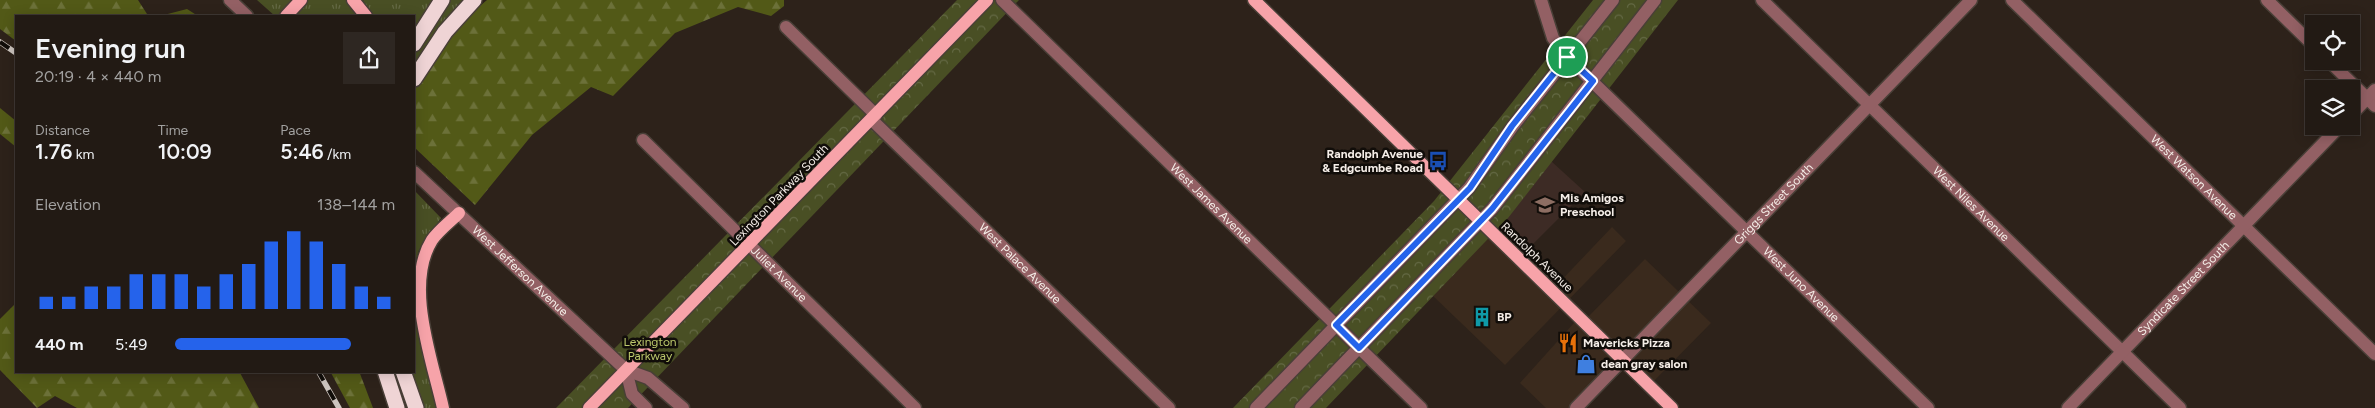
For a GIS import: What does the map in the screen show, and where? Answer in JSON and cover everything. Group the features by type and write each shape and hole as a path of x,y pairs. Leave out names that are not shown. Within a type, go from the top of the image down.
{"highway":[{"path":"415,42 442,0"},
{"path":"415,77 445,32 474,0"},
{"path":"386,373 396,408"},
{"path":"404,373 416,408"}],"main road":[{"path":"287,15 301,0"},
{"path":"353,0 365,15"},
{"name":"Lexington Parkway South","path":"589,408 874,118 987,0"},
{"name":"Randolph Avenue","path":"1254,0 1672,408"},
{"path":"443,408 418,298 420,265 432,239 459,213"},
{"path":"381,373 396,408"}],"street":[{"path":"230,0 246,15"},
{"name":"West James Avenue","path":"1002,0 1421,408"},
{"name":"West Juno Avenue","path":"1541,0 1553,38 1567,57 1928,408"},
{"path":"1256,408 1470,188 1512,126 1613,0"},
{"path":"1301,408 1481,221 1655,0"},
{"name":"West Niles Avenue","path":"1762,0 2180,408"},
{"name":"Griggs Street South","path":"1576,408 1971,0"},
{"name":"West Watson Avenue","path":"2012,0 2375,354"},
{"path":"2266,0 2305,37"},
{"name":"West Palace Avenue","path":"786,27 874,118 1169,408"},
{"path":"2339,70 2372,98 2360,108"},
{"name":"Syndicate Street South","path":"2068,408 2331,135"},
{"name":"Juliet Avenue","path":"643,140 915,408"},
{"name":"West Jefferson Avenue","path":"415,173 626,370"},
{"path":"626,370 632,394 646,408"},
{"path":"626,370 648,378 683,408"}],"shaded area":[{"name":"Mis Amigos Preschool","path":"1551,161 1585,192 1521,256 1495,231"},
{"path":"1612,227 1626,241 1505,365 1433,296 1495,231 1554,288"},
{"path":"1645,259 1711,323 1650,385 1623,359 1576,408 1546,408 1520,383 1582,314 1587,318"}],"green space":[{"path":"0,0 138,0 147,14 154,15 15,15 15,40 0,29"},
{"path":"257,0 291,0 281,15 274,15"},
{"path":"307,0 348,0 357,15 295,15"},
{"path":"363,0 436,0 415,33 415,15 370,15"},
{"path":"446,0 468,0 415,69 415,48"},
{"path":"487,0 784,0 784,6 771,16 738,7 675,33 613,96 591,87 532,135 475,205 415,148 415,91 418,82 434,57 467,19"},
{"name":"Lexington Parkway","path":"957,0 1019,0 628,408 556,408"},
{"path":"1593,0 1678,0 1508,218 1326,408 1233,408 1434,201"},
{"path":"187,9 196,15 164,15"},
{"path":"0,108 15,120 15,146 0,134"},
{"path":"415,191 441,218 419,250 415,264"},
{"path":"15,304 15,373 240,373 259,408 77,408 55,396 37,408 0,370 0,319"},
{"path":"415,319 436,408 423,408 411,373 415,373"},
{"path":"331,373 360,373 373,408 350,408"}],"railway":[{"path":"0,42 15,52"},
{"path":"319,373 339,408"}],"place":[{"name":"Randolph Avenue & Edgcumbe Road","path":"1438,161"},
{"name":"Mis Amigos Preschool","path":"1545,205"},
{"name":"BP","path":"1482,317"},
{"name":"Mavericks Pizza","path":"1568,343"},
{"name":"dean gray salon","path":"1586,364"}],"route":[{"path":"1567,57 1593,81 1492,209 1359,348 1336,325 1470,188 1512,126 1567,57"}]}
